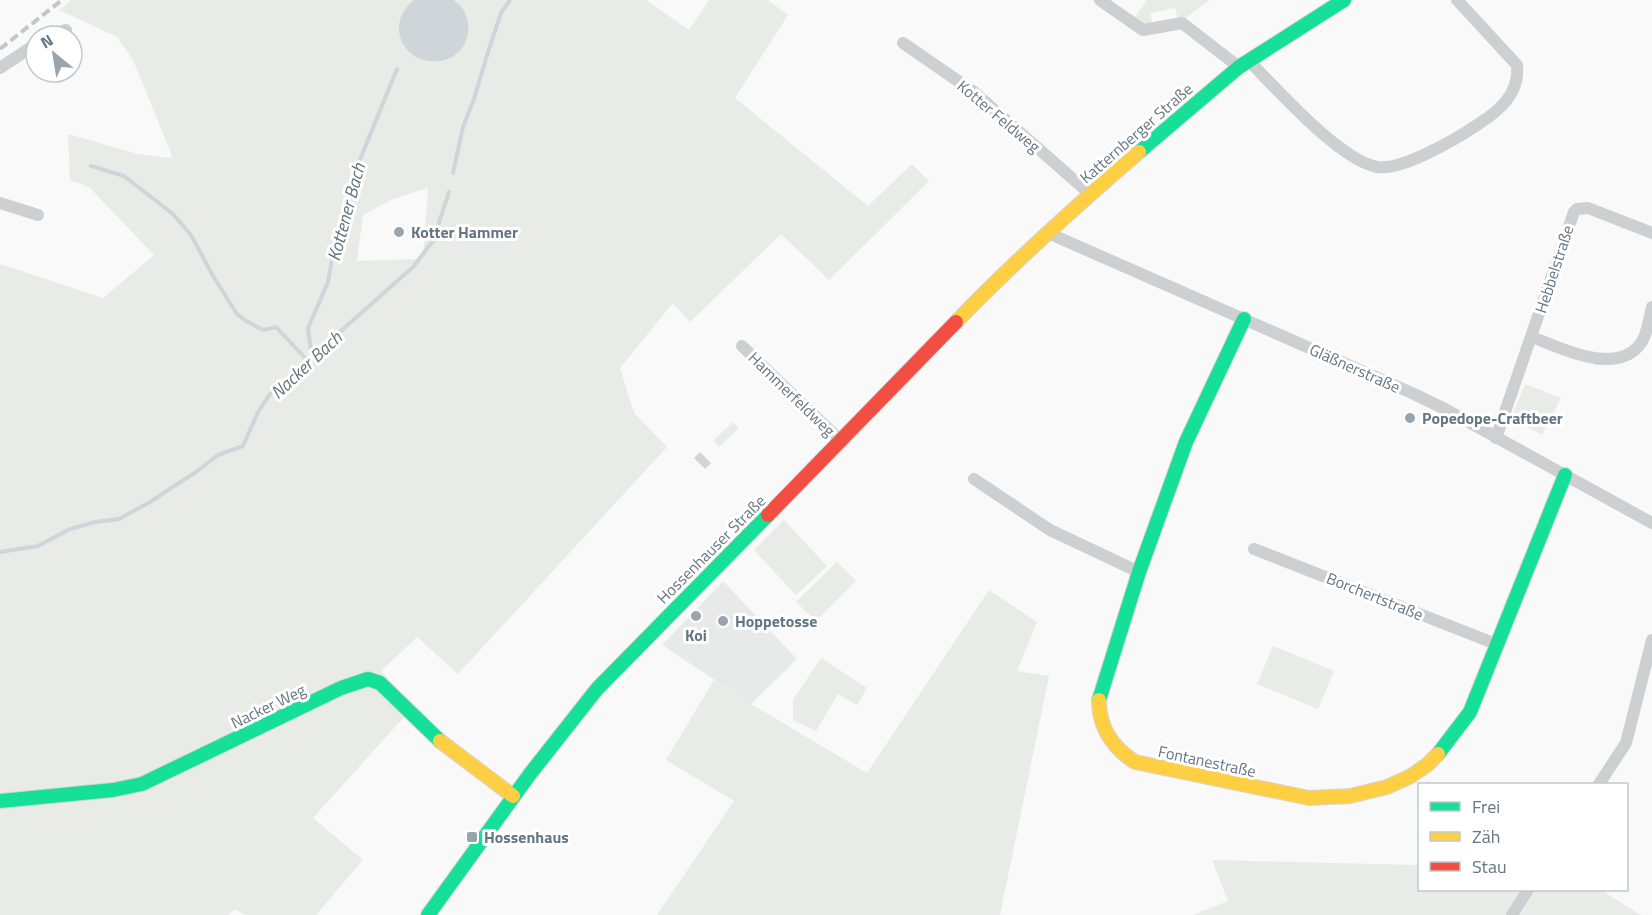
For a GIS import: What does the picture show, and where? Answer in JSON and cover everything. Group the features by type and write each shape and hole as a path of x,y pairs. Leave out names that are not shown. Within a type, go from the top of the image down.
{"street":[{"path":"1100,0 1143,30 1182,23 1244,64 1348,154 1379,167 1390,166 1444,147 1505,105 1514,87 1518,75 1516,65 1457,0"},
{"name":"Katternberger Straße","path":"1048,233 1090,194 1244,64 1339,1"},
{"name":"Kotter Feldweg","path":"903,43 974,92 1090,194"},
{"path":"0,68 24,52"},
{"path":"0,203 38,215"},
{"name":"Hebbelstraße","path":"1496,438 1574,212 1577,209 1588,208 1652,232"},
{"name":"Gläßnerstraße","path":"1048,233 1408,391 1652,523"},
{"name":"Hossenhauser Straße","path":"428,915 513,796 612,673 842,441 1004,273 1048,233"},
{"path":"1532,338 1583,357 1598,359 1617,357 1632,351 1640,344 1652,307"},
{"name":"Fontanestraße","path":"1244,320 1186,442 1139,572 1099,696 1099,712 1106,735 1118,751 1135,762 1309,798 1350,796 1386,787 1411,776 1440,752 1470,712 1565,476"},
{"name":"Hammerfeldweg","path":"742,346 842,441"},
{"path":"974,479 1050,530 1139,572"},
{"name":"Borchertstraße","path":"1254,549 1496,644"},
{"path":"1600,783 1626,743 1652,640"},
{"name":"Nacker Weg","path":"0,801 113,790 142,784 341,688 368,679 380,683 448,749 513,796"},
{"path":"1512,915 1527,891"}],"shaded area":[{"path":"71,0 414,0 409,4 458,2 454,0 646,0 689,30 709,0 768,0 788,15 735,98 868,206 912,164 929,181 829,280 781,234 690,322 673,303 620,368 634,413 667,447 458,674 417,637 381,671 413,707 313,818 363,860 316,915 245,915 235,909 228,915 0,915 0,264 103,298 154,255 90,188 70,181 68,134 138,154 173,158 133,60 117,37 59,10","holes":["428,188 423,259 357,261 363,215 393,199"]},
{"path":"414,0 454,0 461,6 466,14 468,33 463,46 454,55 443,60 431,61 409,52 402,42 399,24 403,12"},
{"path":"1147,0 1210,0 1185,18 1178,19 1175,8 1150,13 1152,23 1143,23 1135,17"},
{"path":"1525,384 1561,398 1542,435 1511,418"},
{"path":"733,422 739,428 719,447 713,441"},
{"path":"700,452 711,463 705,469 694,458"},
{"path":"784,520 827,566 796,595 754,550"},
{"path":"837,562 856,581 816,621 796,602"},
{"name":"Hoppetosse","path":"723,581 797,659 751,704 662,645"},
{"path":"989,590 1037,622 1017,671 1049,676 1000,915 657,915 734,801 666,760 714,680 867,773"},
{"path":"1273,646 1334,671 1318,709 1257,684"},
{"path":"821,658 867,688 857,705 838,694 816,731 793,720 793,700"},
{"path":"1212,860 1418,865 1418,891 1520,891 1505,915 1193,915 1228,901"},
{"path":"1535,891 1603,891 1641,915 1520,915"}],"waterway":[{"name":"Nacker Bach","path":"453,173 463,127 501,13 510,0"},
{"name":"Kottener Bach","path":"312,358 308,328 328,282 333,253 349,210 350,184 397,69"},
{"path":"91,166 124,176 173,214 191,235 237,314 263,330 276,327 308,361"},
{"name":"Nacker Bach","path":"0,552 38,546 70,529 95,522 119,519 150,502 218,455 243,446 258,412 270,394 413,267 433,241 449,192"}],"railway":[{"path":"0,49 62,0"}],"traffic: fast":[{"path":"1139,152 1239,67 1344,0"},
{"path":"1099,700 1139,572 1186,442 1244,319"},
{"path":"1438,754 1470,712 1565,475"},
{"path":"428,915 530,774 597,689 768,515"},
{"path":"0,801 113,790 142,784 341,688 368,679 380,683 440,741"}],"traffic: slow":[{"path":"956,322 1046,235 1139,152"},
{"path":"1099,700 1101,719 1108,736 1135,762 1309,798 1350,796 1387,787 1411,776 1438,754"},
{"path":"440,741 513,796"}],"traffic: jam":[{"path":"768,515 956,322"}],"place":[{"name":"Kotter Hammer","path":"399,232"},
{"name":"Popedope-Craftbeer","path":"1410,418"},
{"name":"Koi","path":"696,616"},
{"name":"Hoppetosse","path":"723,621"},
{"name":"Hossenhaus","path":"472,837"}]}
